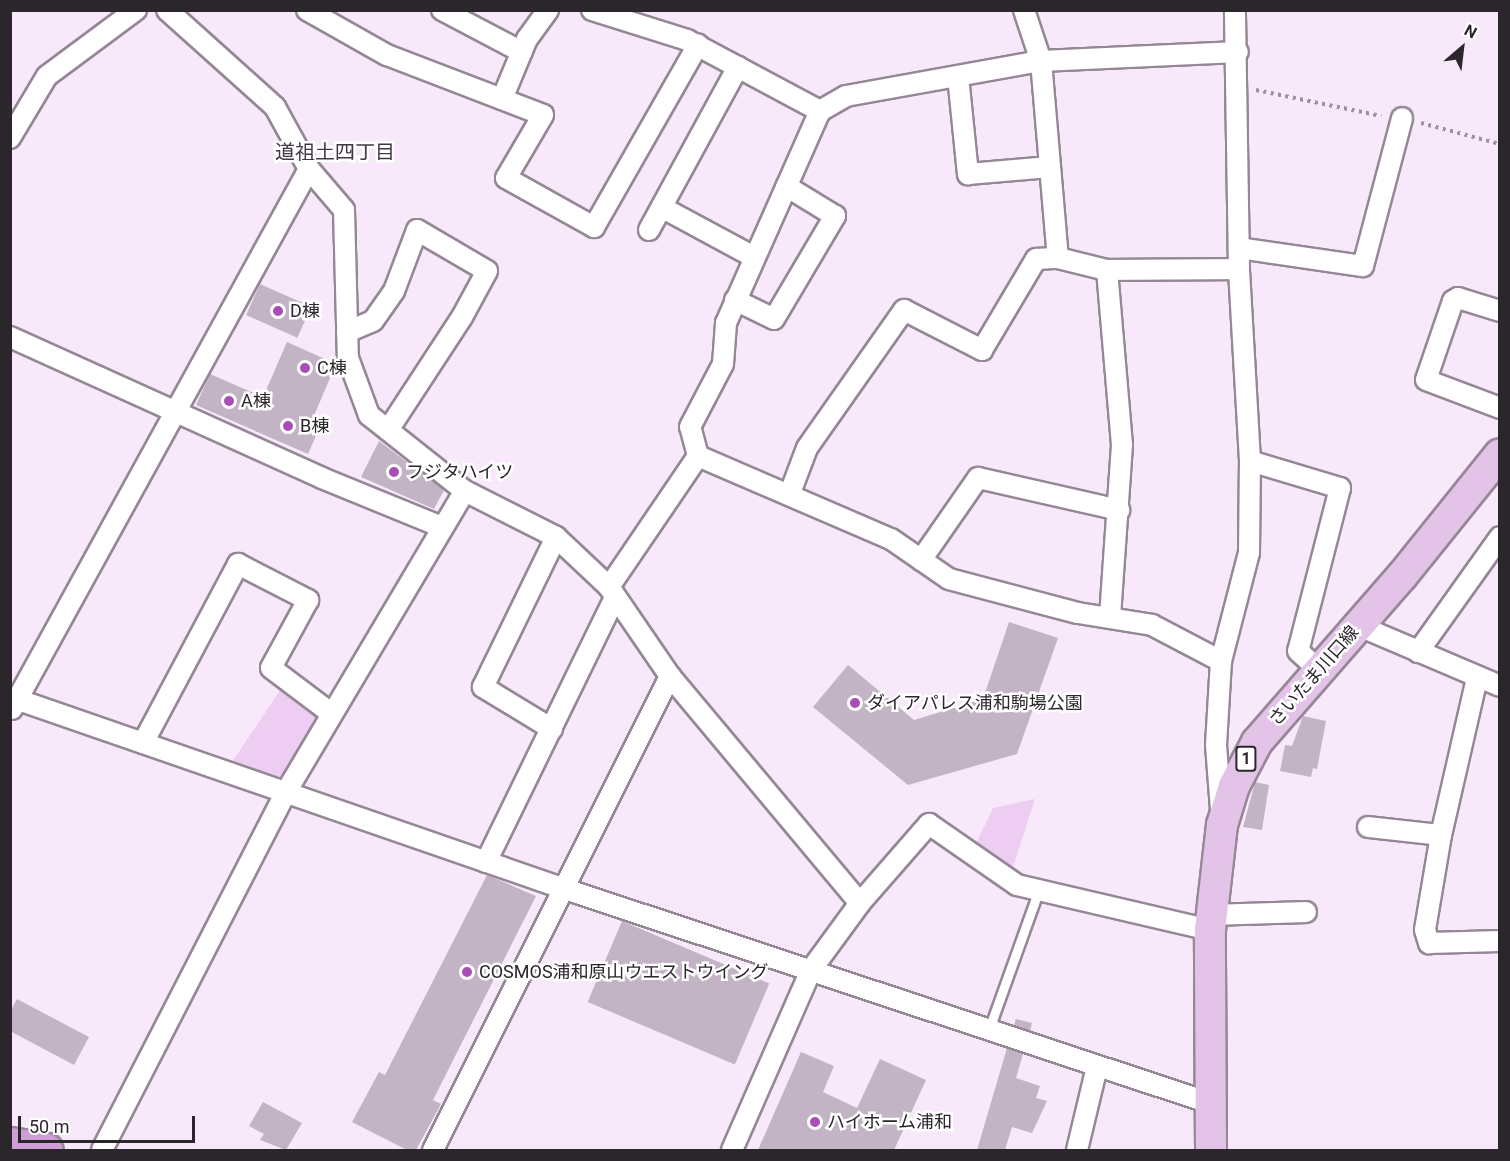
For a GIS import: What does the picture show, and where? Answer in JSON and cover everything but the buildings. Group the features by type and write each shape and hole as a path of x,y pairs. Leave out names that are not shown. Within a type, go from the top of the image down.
{"highway":[{"path":"10,1144 46,1150"}],"main road":[{"name":"さいたま川口線","path":"1211,1150 1210,923 1222,825 1244,763 1318,670 1500,454"}],"street":[{"path":"10,138 18,107 47,76 136,10"},
{"path":"167,10 275,107 309,169 344,210 348,358 369,415 465,491 556,537 612,593 670,676 860,903"},
{"path":"307,10 387,55 543,115 506,178 594,227 698,45"},
{"path":"442,10 522,52"},
{"path":"502,99 522,52 548,10"},
{"path":"592,10 698,45 820,111"},
{"path":"1024,10 1041,61 1058,258"},
{"path":"1222,825 1216,745 1221,661 1249,553 1250,461 1239,269 1238,52 1235,10"},
{"path":"486,862 552,729 612,593 698,456 690,428 723,364 726,323 820,111 846,96 1041,61 1169,52 1238,52"},
{"path":"649,230 738,67"},
{"path":"958,76 968,174 1050,167"},
{"path":"1239,248 1363,266 1402,118"},
{"path":"309,169 13,703 143,743 562,888 1210,1103"},
{"path":"735,300 774,319 835,216 786,186"},
{"path":"663,208 754,257"},
{"path":"347,332 373,321 394,291 417,230 487,271 462,318 388,430"},
{"path":"790,493 807,448 904,310 982,351 1036,258 1058,258 1107,270 1239,269"},
{"path":"1107,270 1122,445 1110,618"},
{"path":"1500,311 1458,298 1453,301 1426,380 1500,408"},
{"path":"10,337 177,410 322,478 442,527"},
{"path":"698,456 790,493 891,540 949,579 1110,618 1152,625 1221,661"},
{"path":"1250,461 1340,488 1298,651 1318,670"},
{"path":"921,560 978,478 1119,510"},
{"path":"102,1150 286,792 465,491"},
{"path":"552,729 483,687 556,537"},
{"path":"1418,652 1500,537"},
{"path":"143,743 237,564 308,600 271,668 332,714"},
{"path":"1357,625 1500,686"},
{"path":"433,1150 670,676"},
{"path":"1477,678 1441,835 1425,930 1429,943 1500,941"},
{"path":"732,1150 811,970 860,903 929,824 1017,885 1210,923 1306,912"},
{"path":"1368,828 1441,835"},
{"path":"1077,1150 1097,1067"}],"lane":[{"path":"989,1029 1039,890"}],"path":[{"path":"1238,87 1402,118 1500,144"}],"shaded area":[{"path":"285,683 324,714 284,778 232,762"},
{"path":"1035,799 1011,873 974,848 993,808"}],"place":[{"name":"D棟","path":"278,311"},
{"name":"C棟","path":"305,368"},
{"name":"A棟","path":"229,401"},
{"name":"B棟","path":"288,426"},
{"name":"フジタハイツ","path":"394,472"},
{"name":"ダイアパレス浦和駒場公園","path":"855,703"},
{"name":"COSMOS浦和原山ウエストウイング","path":"467,972"},
{"name":"ハイホーム浦和","path":"815,1122"}],"district":[{"name":"道祖土四丁目","path":"335,152"}]}
